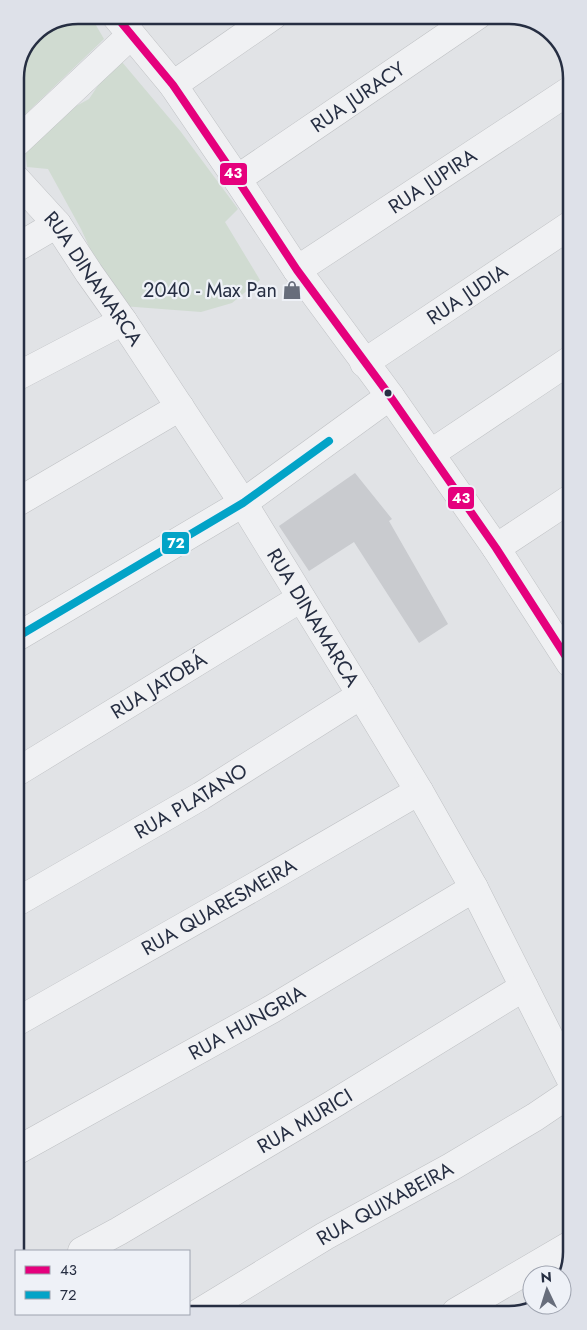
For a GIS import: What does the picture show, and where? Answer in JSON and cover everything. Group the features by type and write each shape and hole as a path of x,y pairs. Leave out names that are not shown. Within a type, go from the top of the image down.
{"street":[{"path":"173,86 261,24"},
{"name":"RUA JURACY","path":"237,179 465,24"},
{"path":"24,134 123,25 173,86 297,270 390,396 496,548 562,632"},
{"name":"RUA JUPIRA","path":"297,270 563,95"},
{"name":"RUA DINAMARCA","path":"24,188 58,224 88,273 123,322 243,503 419,791 474,888 563,1064"},
{"path":"24,243 58,224"},
{"name":"RUA JUDIA","path":"364,363 563,230"},
{"path":"24,373 123,322"},
{"path":"430,454 563,366"},
{"path":"24,633 243,503 390,396"},
{"path":"24,498 180,407"},
{"path":"496,548 563,504"},
{"name":"RUA JATOBÁ","path":"24,768 301,598"},
{"name":"RUA PLATANO","path":"24,898 201,796 361,695"},
{"name":"RUA QUARESMEIRA","path":"24,1018 419,791"},
{"name":"RUA HUNGRIA","path":"24,1147 272,1009 474,888"},
{"name":"RUA MURICI","path":"84,1250 321,1111 524,987"},
{"name":"RUA QUIXABEIRA","path":"210,1306 325,1236 451,1168 563,1098"},
{"path":"466,1306 563,1249"}],"shaded area":[{"path":"71,24 95,24 104,39 24,115 24,74 26,64 29,54 42,37 51,31"},
{"path":"122,62 181,132 238,209 225,222 260,280 232,303 201,312 122,306 98,266 81,229 48,169 27,167 25,150 67,111 89,99 101,81"}],"building":[{"path":"355,473 392,519 389,521 448,624 419,643 354,542 309,571 279,526"}],"transit line":[{"name":"43","path":"122,24 173,85 297,270 390,396 496,548 563,652"},
{"name":"72","path":"24,633 243,503 329,441"}],"place":[{"name":"2040 - Max Pan","path":"292,290"}]}
